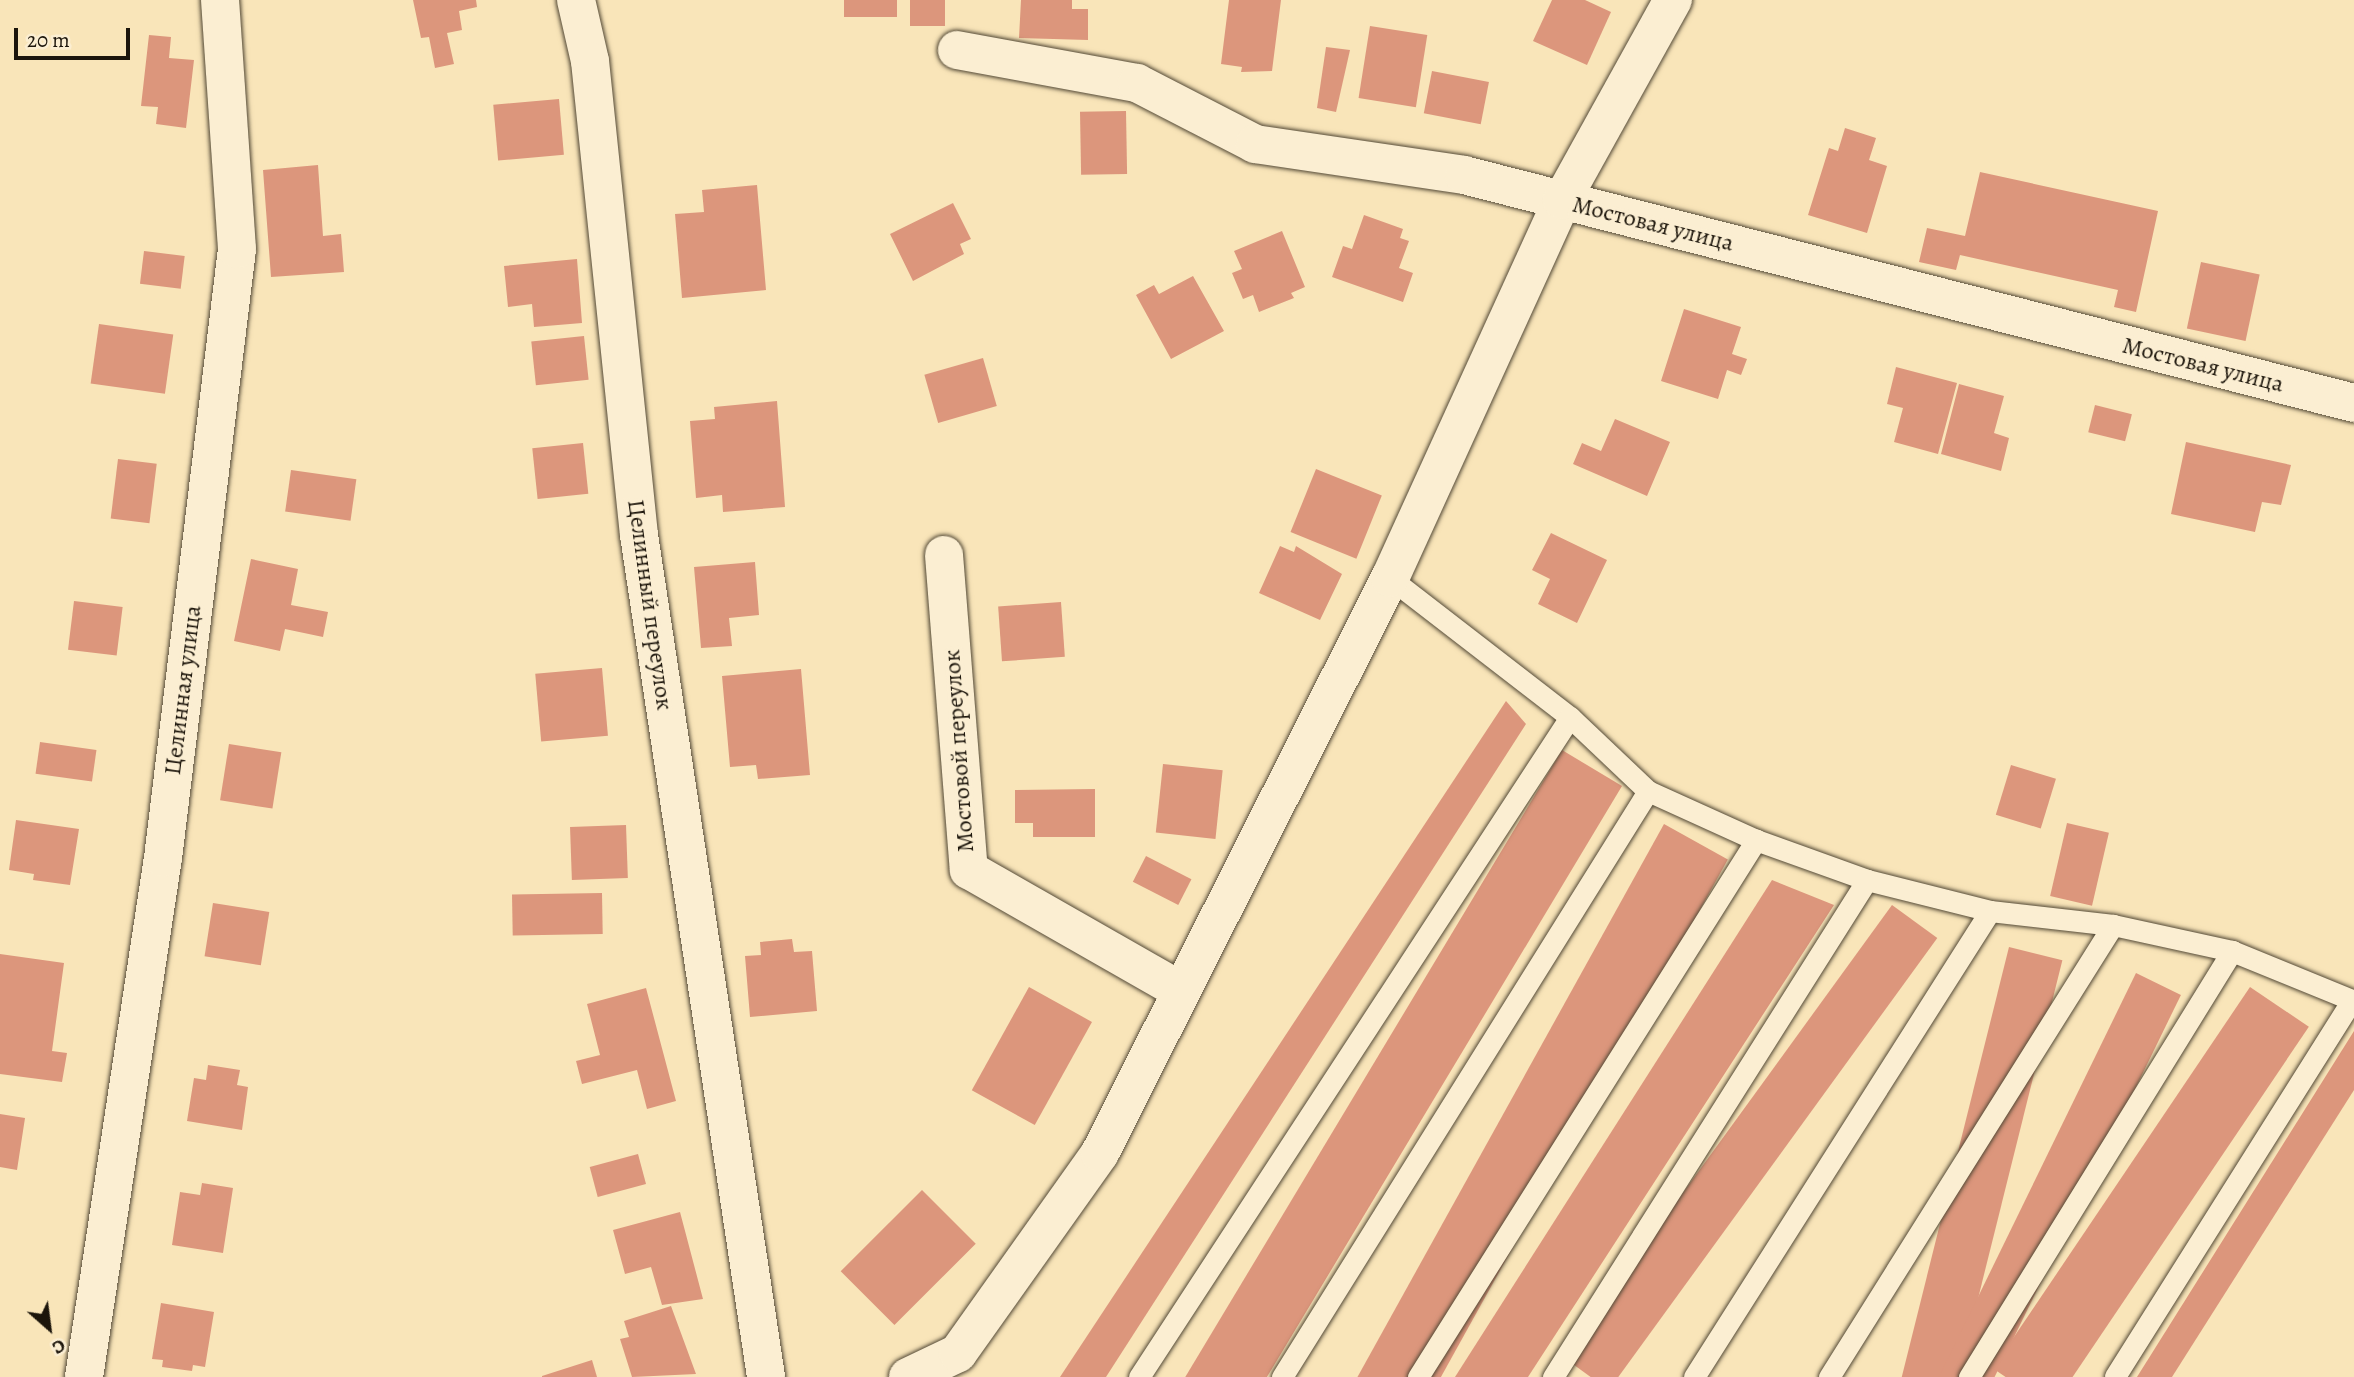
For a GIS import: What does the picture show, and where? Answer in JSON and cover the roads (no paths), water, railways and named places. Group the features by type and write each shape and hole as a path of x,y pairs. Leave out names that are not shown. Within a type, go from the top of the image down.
{"street":[{"name":"Целинная улица","path":"84,1377 163,858 237,249 220,0"},
{"name":"Целинный переулок","path":"576,0 590,61 639,535 766,1377"},
{"path":"908,1377 958,1353 1100,1153 1390,578 1562,201 1674,0"},
{"name":"Мостовая улица","path":"957,50 1137,83 1255,144 1464,175 2354,403"},
{"name":"Мостовой переулок","path":"944,555 969,870 1181,991"}],"lane":[{"path":"1390,578 1570,717 1648,791 1756,840 1867,880 1990,911 2113,925 2232,951 2352,1000 2115,1377"},
{"path":"1139,1377 1570,717"},
{"path":"1282,1377 1648,791"},
{"path":"1418,1377 1756,840"},
{"path":"1553,1377 1867,880"},
{"path":"1694,1377 1990,911"},
{"path":"1829,1377 2113,925"},
{"path":"1969,1377 2232,951"}]}
